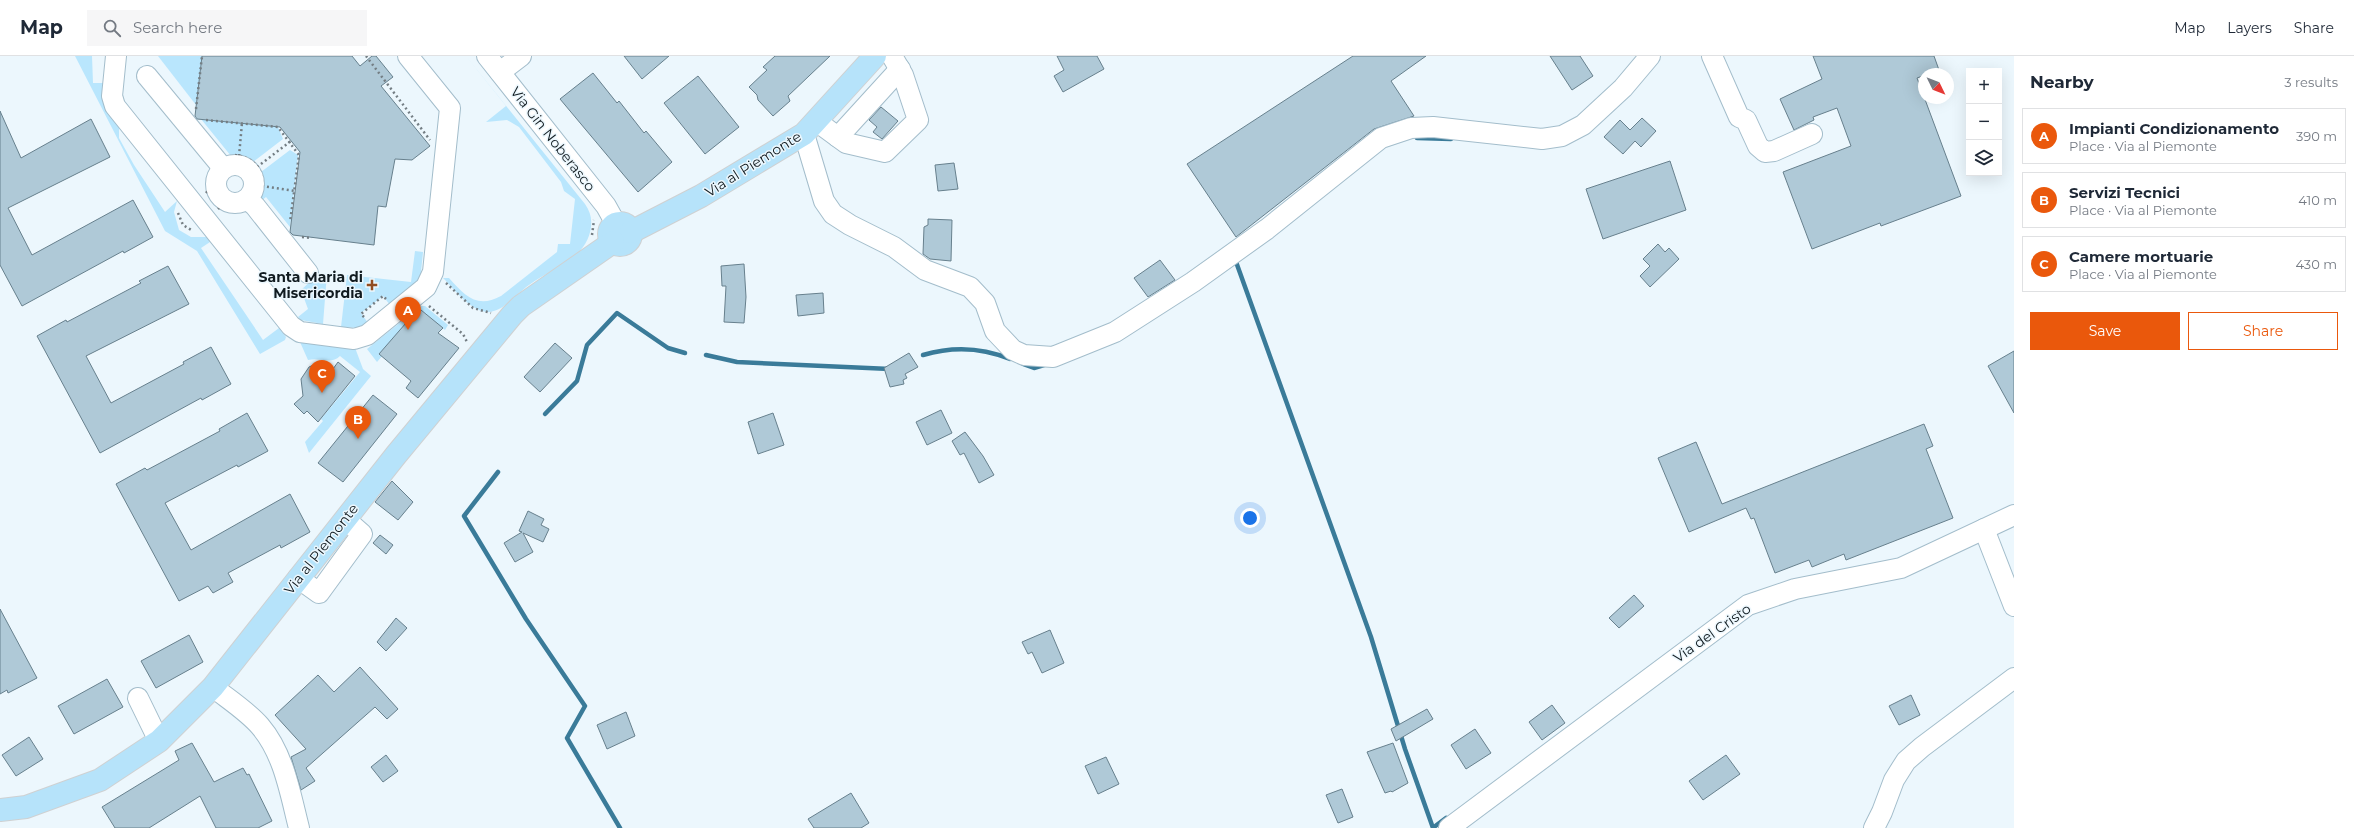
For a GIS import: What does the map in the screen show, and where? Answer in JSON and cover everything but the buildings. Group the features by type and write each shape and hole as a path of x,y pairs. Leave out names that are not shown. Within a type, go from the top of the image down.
{"main road":[{"name":"Via al Piemonte","path":"0,810 26,808 100,780 159,741 213,687 396,454 521,306 620,233 701,196 810,127 875,56"}],"street":[{"path":"116,56 112,96 115,106 291,326 300,332 354,339 367,335 426,288 433,272 450,108 408,56"},
{"name":"Via Gin Noberasco","path":"487,56 606,206 620,233"},
{"path":"500,72 521,56"},
{"path":"810,127 824,201 833,214 850,225 894,247 925,270 970,287 985,303 995,331 1013,350 1024,355 1053,356 1115,332 1169,298 1267,229 1381,138 1411,128 1433,127 1542,138 1562,136 1583,125 1623,88 1650,56"},
{"path":"1712,56 1739,117 1746,120 1758,146 1765,152 1774,151 1812,134"},
{"path":"810,127 838,137 846,143 885,152 918,120 896,62"},
{"path":"838,137 896,62"},
{"path":"147,76 221,165"},
{"path":"221,165 234,164 245,167 253,176 254,196 308,273"},
{"path":"221,165 216,178 216,189 220,198 230,204 243,203 254,196"},
{"name":"Via del Cristo","path":"1448,828 1748,605 1795,589 1900,568 2014,515"},
{"path":"1984,529 2014,606"},
{"path":"1874,828 1882,812 1894,780 1906,761 1922,747 2014,678"},
{"path":"213,687 259,724 271,740 284,770 299,828"},
{"path":"138,698 159,741"}],"path":[{"path":"196,111 202,56"},
{"path":"366,56 434,144"},
{"path":"203,120 278,127 290,141 299,155 290,227"},
{"path":"239,156 242,124"},
{"path":"257,167 290,141"},
{"path":"202,196 208,191 210,173 221,165 225,158 239,156 249,159 261,172 254,196 239,209 232,209 222,205 214,212"},
{"path":"254,196 294,191"},
{"path":"177,208 183,225 195,232"},
{"path":"590,241 594,217"},
{"path":"296,237 312,238"},
{"path":"441,279 473,308 485,312 495,312"},
{"path":"368,323 361,314 383,296 387,300"},
{"path":"425,304 463,334 468,346"}],"shaded area":[{"path":"75,56 92,56 93,83 107,83 119,124 119,138 134,165 165,212 177,201 174,212 179,230 191,237 207,237 210,242 201,248 263,340 279,328 286,337 285,340 260,354 197,251 165,231"},
{"path":"158,56 202,56 196,105"},
{"path":"466,56 585,204 591,221 588,238 576,255 524,288 506,305 495,311 489,312 482,311 464,300 443,278 449,278 466,295 478,301 493,300 501,296 557,252 558,244 570,244 575,199 564,191 561,182 519,127 507,120 486,122 506,106"},
{"path":"201,119 278,127 283,139 253,162 239,156 231,156"},
{"path":"290,150 298,155 290,227 266,197 255,206 263,183 261,172"},
{"path":"415,251 423,252 420,282 390,305 383,296 361,313 368,323 359,328 341,327 347,275 411,282"},
{"path":"327,273 323,324 301,320 298,317 308,309 301,290 314,278"},
{"path":"421,306 425,306 448,325 445,330 421,310 377,362 367,349"},
{"path":"300,342 354,345 363,369 371,376 309,453 305,442 323,421 321,419 360,372 340,356 333,360 308,360"}],"waterway":[{"path":"1417,138 1451,139"},
{"path":"1237,258 1235,259 1371,637 1405,749 1433,828"},
{"path":"545,414 577,381 587,345 617,313 668,348 685,353"},
{"path":"923,355 945,350 967,349 988,352 1010,359"},
{"path":"706,355 737,362 890,369"},
{"path":"1023,364 1034,368 1044,365"},
{"path":"498,472 464,516 526,619 585,706 567,738 620,828"},
{"path":"1434,827 1446,818"}],"place":[{"name":"Santa Maria di Misericordia","path":"372,285"},
{"name":"Impianti Condizionamento","path":"408,330"},
{"name":"Camere mortuarie","path":"322,393"},
{"name":"Servizi Tecnici","path":"358,439"}]}
